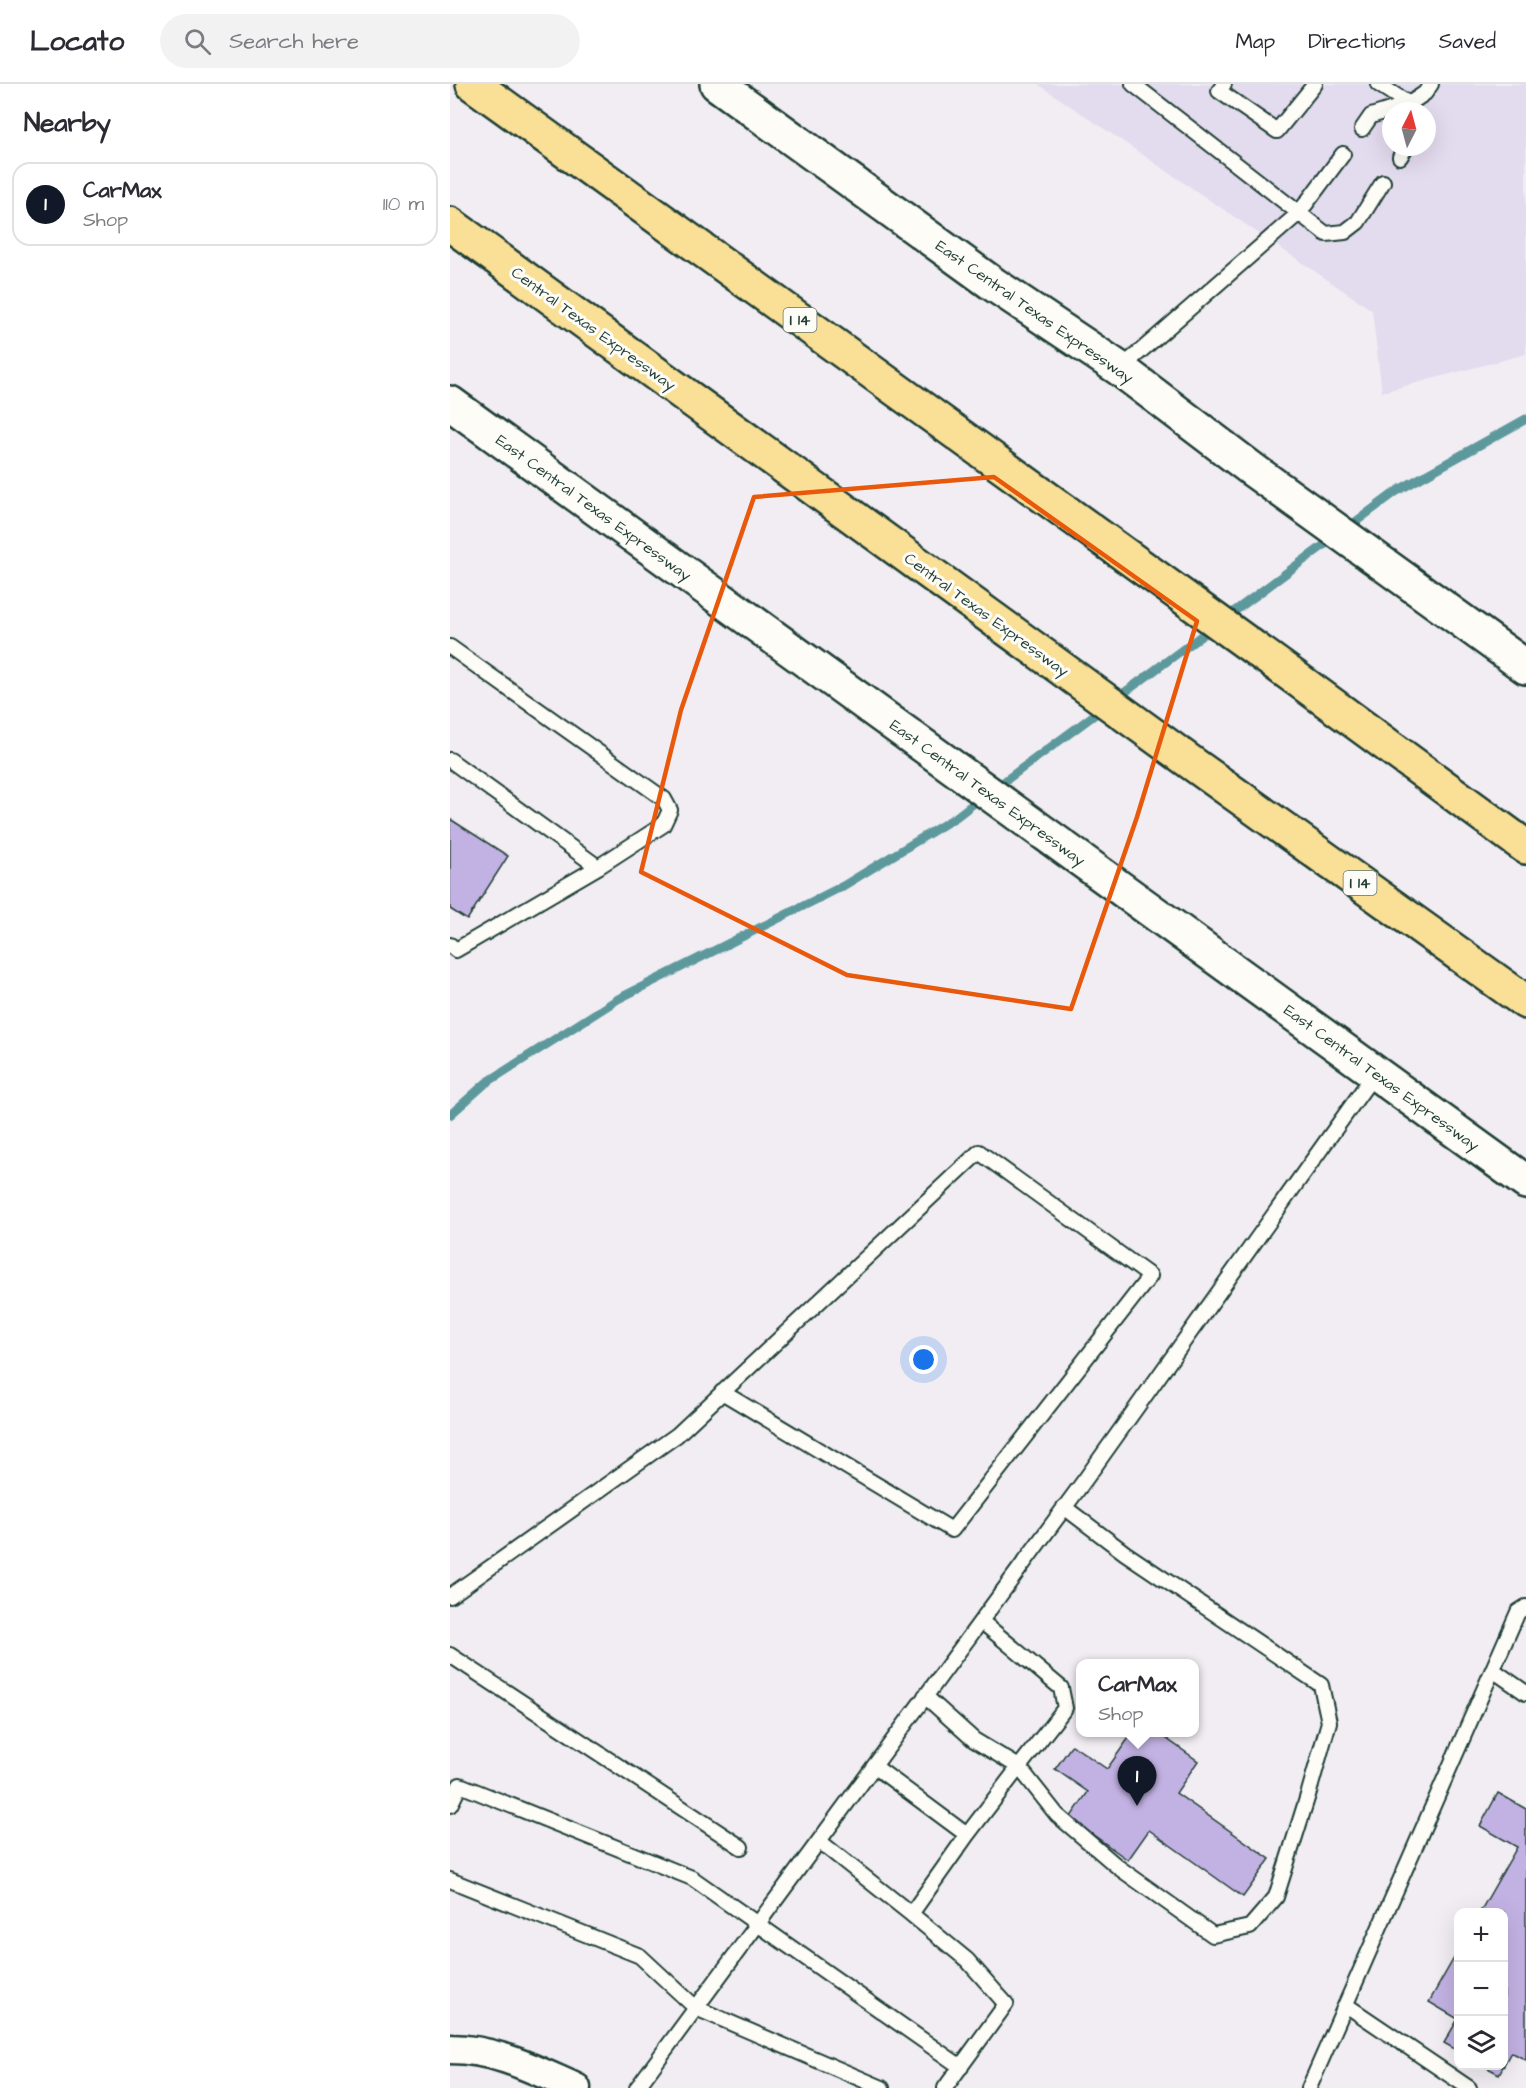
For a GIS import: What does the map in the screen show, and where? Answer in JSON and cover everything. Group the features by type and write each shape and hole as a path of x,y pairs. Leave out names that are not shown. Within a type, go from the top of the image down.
{"highway":[{"name":"I 14","path":"473,84 1526,847"},
{"name":"Central Texas Expressway","path":"450,224 1193,764 1526,1002"}],"main road":[{"name":"East Central Texas Expressway","path":"717,84 993,284 1120,369 1253,470 1526,667"},
{"name":"East Central Texas Expressway","path":"450,403 1526,1182"}],"street":[{"path":"450,2049 480,2051 512,2060 576,2088"}],"lane":[{"path":"1133,84 1326,234 1345,232 1358,222 1383,182"},
{"path":"1224,84 1219,90 1277,131 1315,84"},
{"path":"1378,84 1401,102"},
{"path":"1415,102 1431,84"},
{"path":"1362,129 1371,116 1382,114"},
{"path":"1120,369 1299,213 1343,154"},
{"path":"450,647 664,799 670,810 663,825 598,867 456,950 450,945"},
{"path":"450,760 598,867"},
{"path":"637,2088 1064,1507 1375,1072"},
{"path":"450,1596 677,1435 722,1392 979,1152 1150,1276 952,1530 722,1392"},
{"path":"925,1696 974,1740 1019,1767 1057,1815 1118,1867 1213,1935 1250,1927 1276,1897 1329,1722 1322,1685 1125,1553 1064,1507"},
{"path":"1309,2088 1518,1612 1526,1607"},
{"path":"911,1914 967,1835 1065,1708 1062,1688 981,1621"},
{"path":"450,1655 741,1847"},
{"path":"1493,1670 1526,1693"},
{"path":"874,1766 967,1835"},
{"path":"450,1805 460,1785 692,1878 961,2067"},
{"path":"819,1840 967,1960 1006,2004 945,2088"},
{"path":"450,1880 640,1956 696,2008 882,2088"},
{"path":"1346,2005 1469,2088"}],"highlighted area":[{"path":"994,477 1197,621 1137,817 1071,1009 847,975 641,872 681,710 754,497"}],"shaded area":[{"path":"1038,84 1526,84 1526,354 1382,392 1372,310"}],"building":[{"path":"450,819 508,856 467,920 450,909"},
{"path":"1129,1737 1164,1737 1198,1761 1176,1793 1270,1859 1243,1897 1149,1830 1128,1860 1070,1818 1088,1792 1055,1769 1072,1745 1107,1769"},
{"path":"1498,1793 1526,1809 1526,2060 1511,2052 1508,2058 1508,1908 1482,1908 1517,1847 1480,1826"},
{"path":"1454,1958 1454,2017 1429,2002"},
{"path":"1454,2026 1454,2049 1444,2043"}],"waterway":[{"path":"1346,529 1397,491 1526,419"},
{"path":"994,789 1335,537"},
{"path":"450,1115 486,1083 618,999 843,886 956,817 982,797"}],"place":[{"name":"CarMax","path":"1137,1806"}]}
